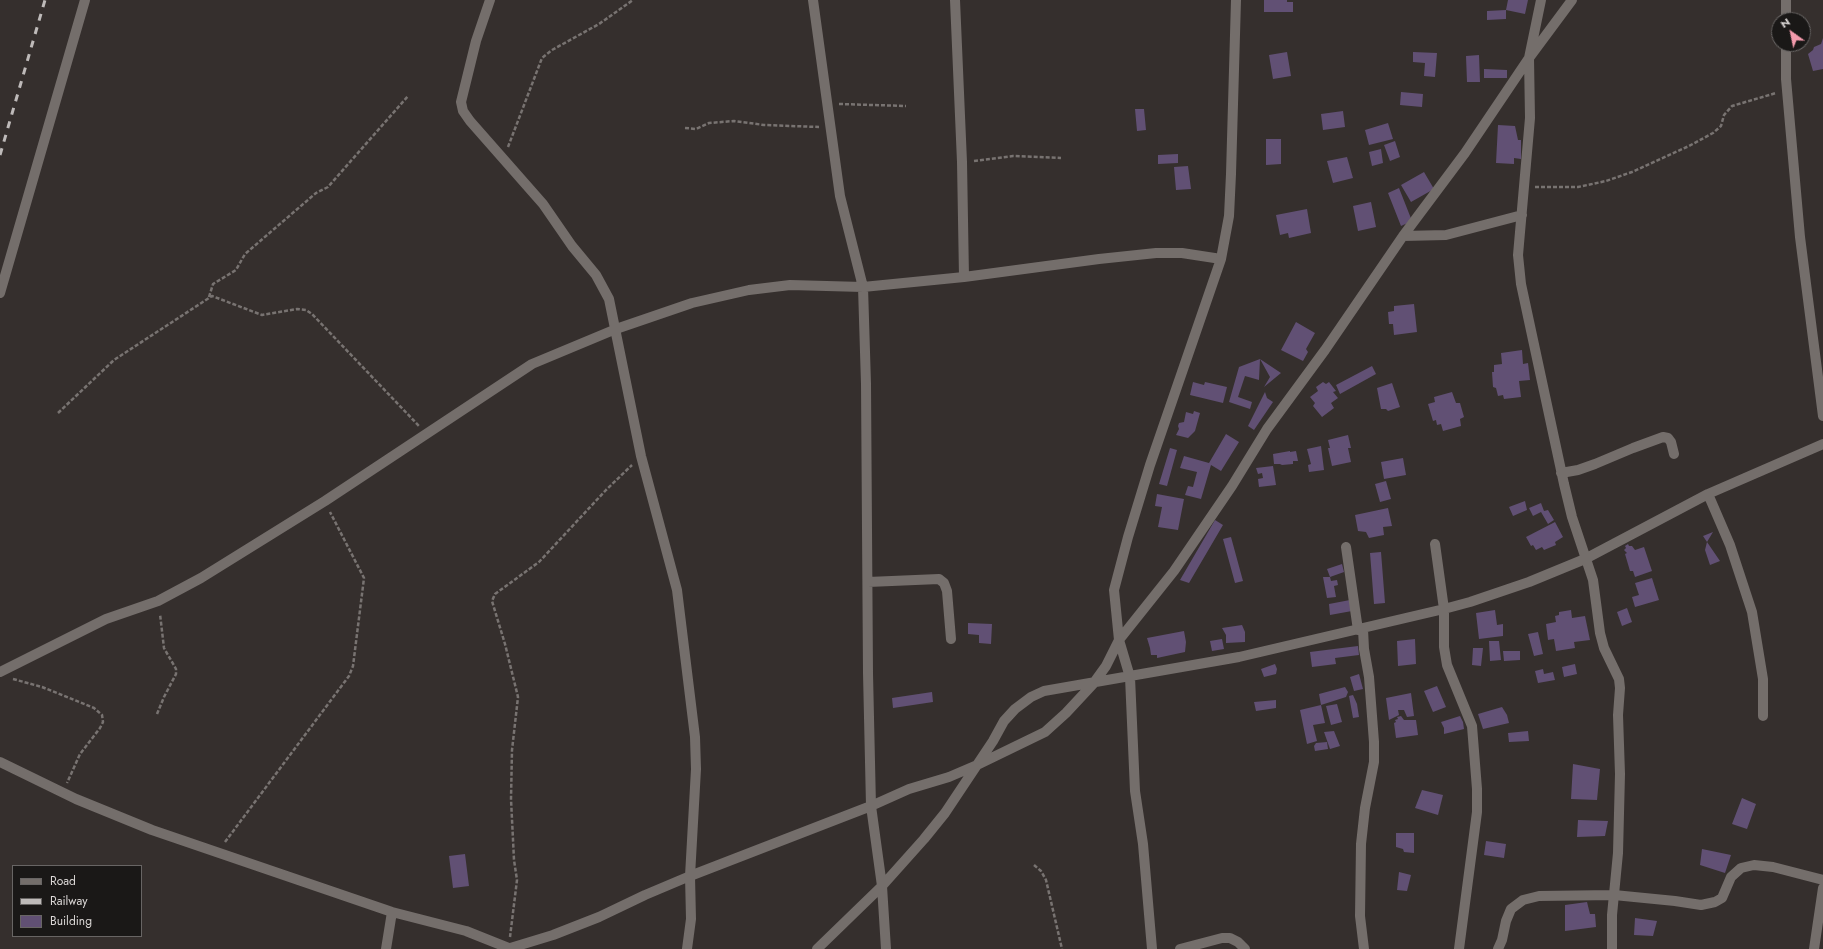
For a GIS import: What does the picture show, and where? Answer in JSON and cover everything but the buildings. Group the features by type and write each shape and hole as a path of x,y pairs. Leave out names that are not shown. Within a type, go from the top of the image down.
{"street":[{"path":"0,293 85,0"},
{"path":"490,0 476,41 461,102 463,111 470,121 543,204 572,246 596,275 609,299 641,456 677,590 695,737 696,769 690,876 690,919 687,949"},
{"path":"813,0 840,196 863,287 866,384 868,673 871,806 882,886 886,949"},
{"path":"955,0 962,162 964,277"},
{"path":"1152,949 1143,844 1135,791 1130,677 1119,640 1114,590 1150,465 1221,259 1229,216 1236,0"},
{"path":"1541,0 1528,58 1530,118 1518,255 1521,284 1561,473 1585,559 1593,580 1600,633 1604,648 1619,679 1620,688 1618,715 1620,774 1618,853 1614,895 1612,949"},
{"path":"0,762 62,792 152,830 392,912 466,931 509,949 553,936 690,876 871,806 910,789 949,777 977,765 1045,732 1066,713 1093,684 1106,666 1119,640 1174,571 1232,486 1267,429 1325,350 1403,236 1465,153 1528,58 1572,0"},
{"path":"1786,0 1786,12"},
{"path":"1786,52 1800,237 1823,416"},
{"path":"1403,236 1446,235 1522,214"},
{"path":"4,675 106,619 158,601 207,574 325,500 532,364 616,329 692,303 749,290 790,285 863,287 964,277 1156,253 1182,253 1221,259"},
{"path":"1561,473 1589,466 1663,437 1668,438 1671,442 1674,454"},
{"path":"816,949 882,886 945,813 994,741 1004,721 1015,709 1031,697 1044,691 1093,684 1239,658 1444,609 1529,582 1585,559 1708,494 1823,444"},
{"path":"1708,494 1730,546 1752,612 1763,679 1763,716"},
{"path":"1435,544 1444,609 1444,647 1447,665 1472,726 1477,789 1474,842 1459,949"},
{"path":"1346,547 1369,678 1374,742 1374,762 1365,808 1361,844 1360,916 1364,949"},
{"path":"868,582 939,579 944,583 946,591 951,639"},
{"path":"1498,949 1511,909 1523,900 1539,896 1614,895 1675,900 1701,905 1715,902 1722,898 1731,877 1741,868 1754,865 1773,867 1823,880"},
{"path":"1814,949 1823,888"},
{"path":"386,949 392,912"},
{"path":"1180,949 1222,938 1230,938 1238,942 1245,949"}],"path":[{"path":"504,159 542,58 552,50 599,24 633,0"},
{"path":"1525,186 1546,188 1578,187 1606,181 1632,172 1689,146 1713,133 1721,126 1724,115 1732,106 1788,89"},
{"path":"209,297 212,284 236,270 245,254 316,193 328,187 408,96"},
{"path":"828,104 906,106"},
{"path":"684,128 696,129 709,123 734,121 764,125 831,127"},
{"path":"962,162 1013,156 1061,158"},
{"path":"58,412 114,360 209,297 215,296 262,315 297,309 306,310 312,314 427,434"},
{"path":"509,949 517,880 514,860 511,799 512,750 518,698 505,644 492,601 495,594 539,562 606,490 641,456"},
{"path":"217,853 349,676 353,666 364,578 325,500"},
{"path":"157,714 176,674 176,669 164,648 158,601"},
{"path":"4,675 94,708 102,715 103,722 100,728 80,754 62,792"},
{"path":"1034,865 1041,871 1046,880 1062,949"}],"railway":[{"path":"0,155 45,0"}]}
